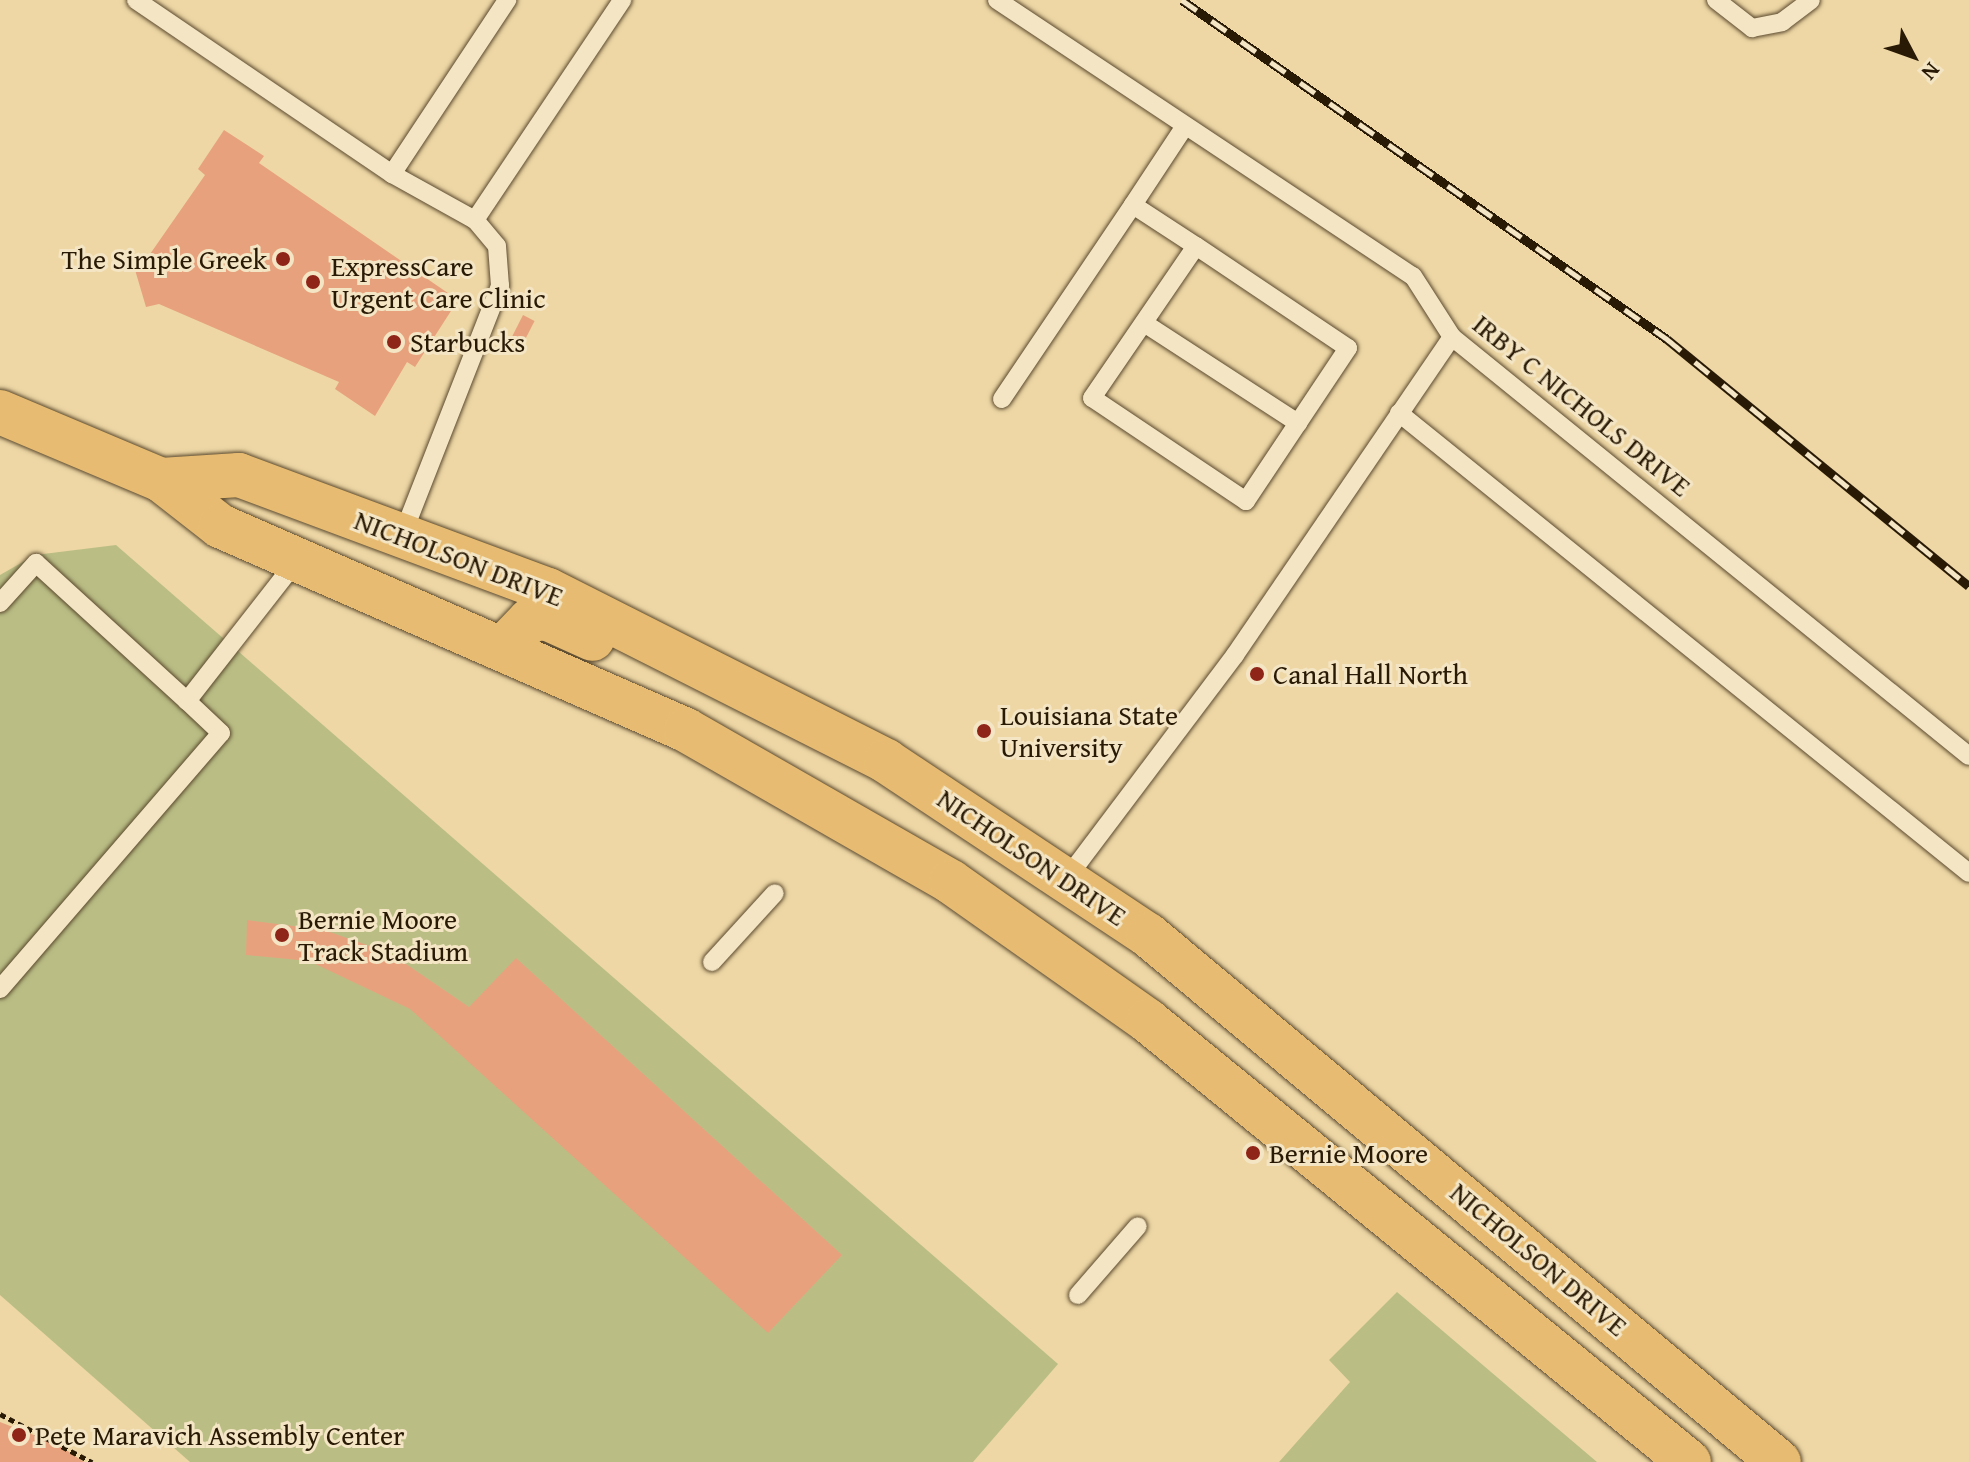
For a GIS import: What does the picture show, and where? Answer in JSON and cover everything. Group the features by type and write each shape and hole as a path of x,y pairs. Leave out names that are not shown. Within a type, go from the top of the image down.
{"main road":[{"name":"NICHOLSON DRIVE","path":"0,412 161,480 220,526 501,656 686,730 848,819 964,890 1148,1021 1689,1462"},
{"name":"NICHOLSON DRIVE","path":"161,480 239,475 548,590 671,649 886,761 1067,878 1279,1039 1779,1462"},
{"path":"501,656 530,620 546,618 633,656 671,649"},
{"path":"848,819 941,855 1025,903 1051,898 1067,878"}],"lane":[{"path":"136,0 392,174 475,220 497,246 500,286 402,536"},
{"path":"392,174 507,0"},
{"path":"475,220 622,0"},
{"name":"IRBY C NICHOLS DRIVE","path":"997,0 1413,276 1452,337 1969,756"},
{"path":"1716,0 1752,28 1782,22 1811,0"},
{"path":"1002,399 1185,126"},
{"path":"1133,205 1196,246 1348,348 1246,501 1092,398 1196,246"},
{"path":"1144,323 1298,423"},
{"path":"1067,878 1235,655 1452,337"},
{"path":"1399,413 1969,873"},
{"path":"187,701 297,560"},
{"path":"0,603 36,563 221,733 0,989"},
{"path":"712,962 775,893"},
{"path":"1078,1295 1138,1226"}],"path":[{"path":"0,1414 92,1462"}],"green space":[{"name":"Bernie Moore Track Stadium","path":"116,545 1058,1364 973,1462 190,1462 0,1295 0,575 35,555"},
{"path":"1397,1292 1597,1462 1279,1462 1350,1382 1329,1360"}],"building":[{"path":"224,130 264,156 259,163 458,300 415,367 407,362 375,416 335,389 339,382 159,304 146,307 133,263 148,257 205,175 198,169"},
{"path":"523,315 535,321 524,342 512,336"},
{"path":"247,920 324,930 390,953 469,1007 516,958 842,1255 768,1333 410,1009 309,961 246,955"},
{"name":"Pete Maravich Assembly Center","path":"0,1422 57,1444 84,1462 0,1462"}],"railway":[{"path":"1182,0 1667,339 1969,586"}],"place":[{"name":"The Simple Greek","path":"283,259"},
{"name":"ExpressCare Urgent Care Clinic","path":"313,282"},
{"name":"Starbucks","path":"394,342"},
{"name":"Canal Hall North","path":"1257,674"},
{"name":"Louisiana State University","path":"984,731"},
{"name":"Bernie Moore Track Stadium","path":"282,935"},
{"name":"Bernie Moore","path":"1253,1153"},
{"name":"Pete Maravich Assembly Center","path":"19,1435"}]}
